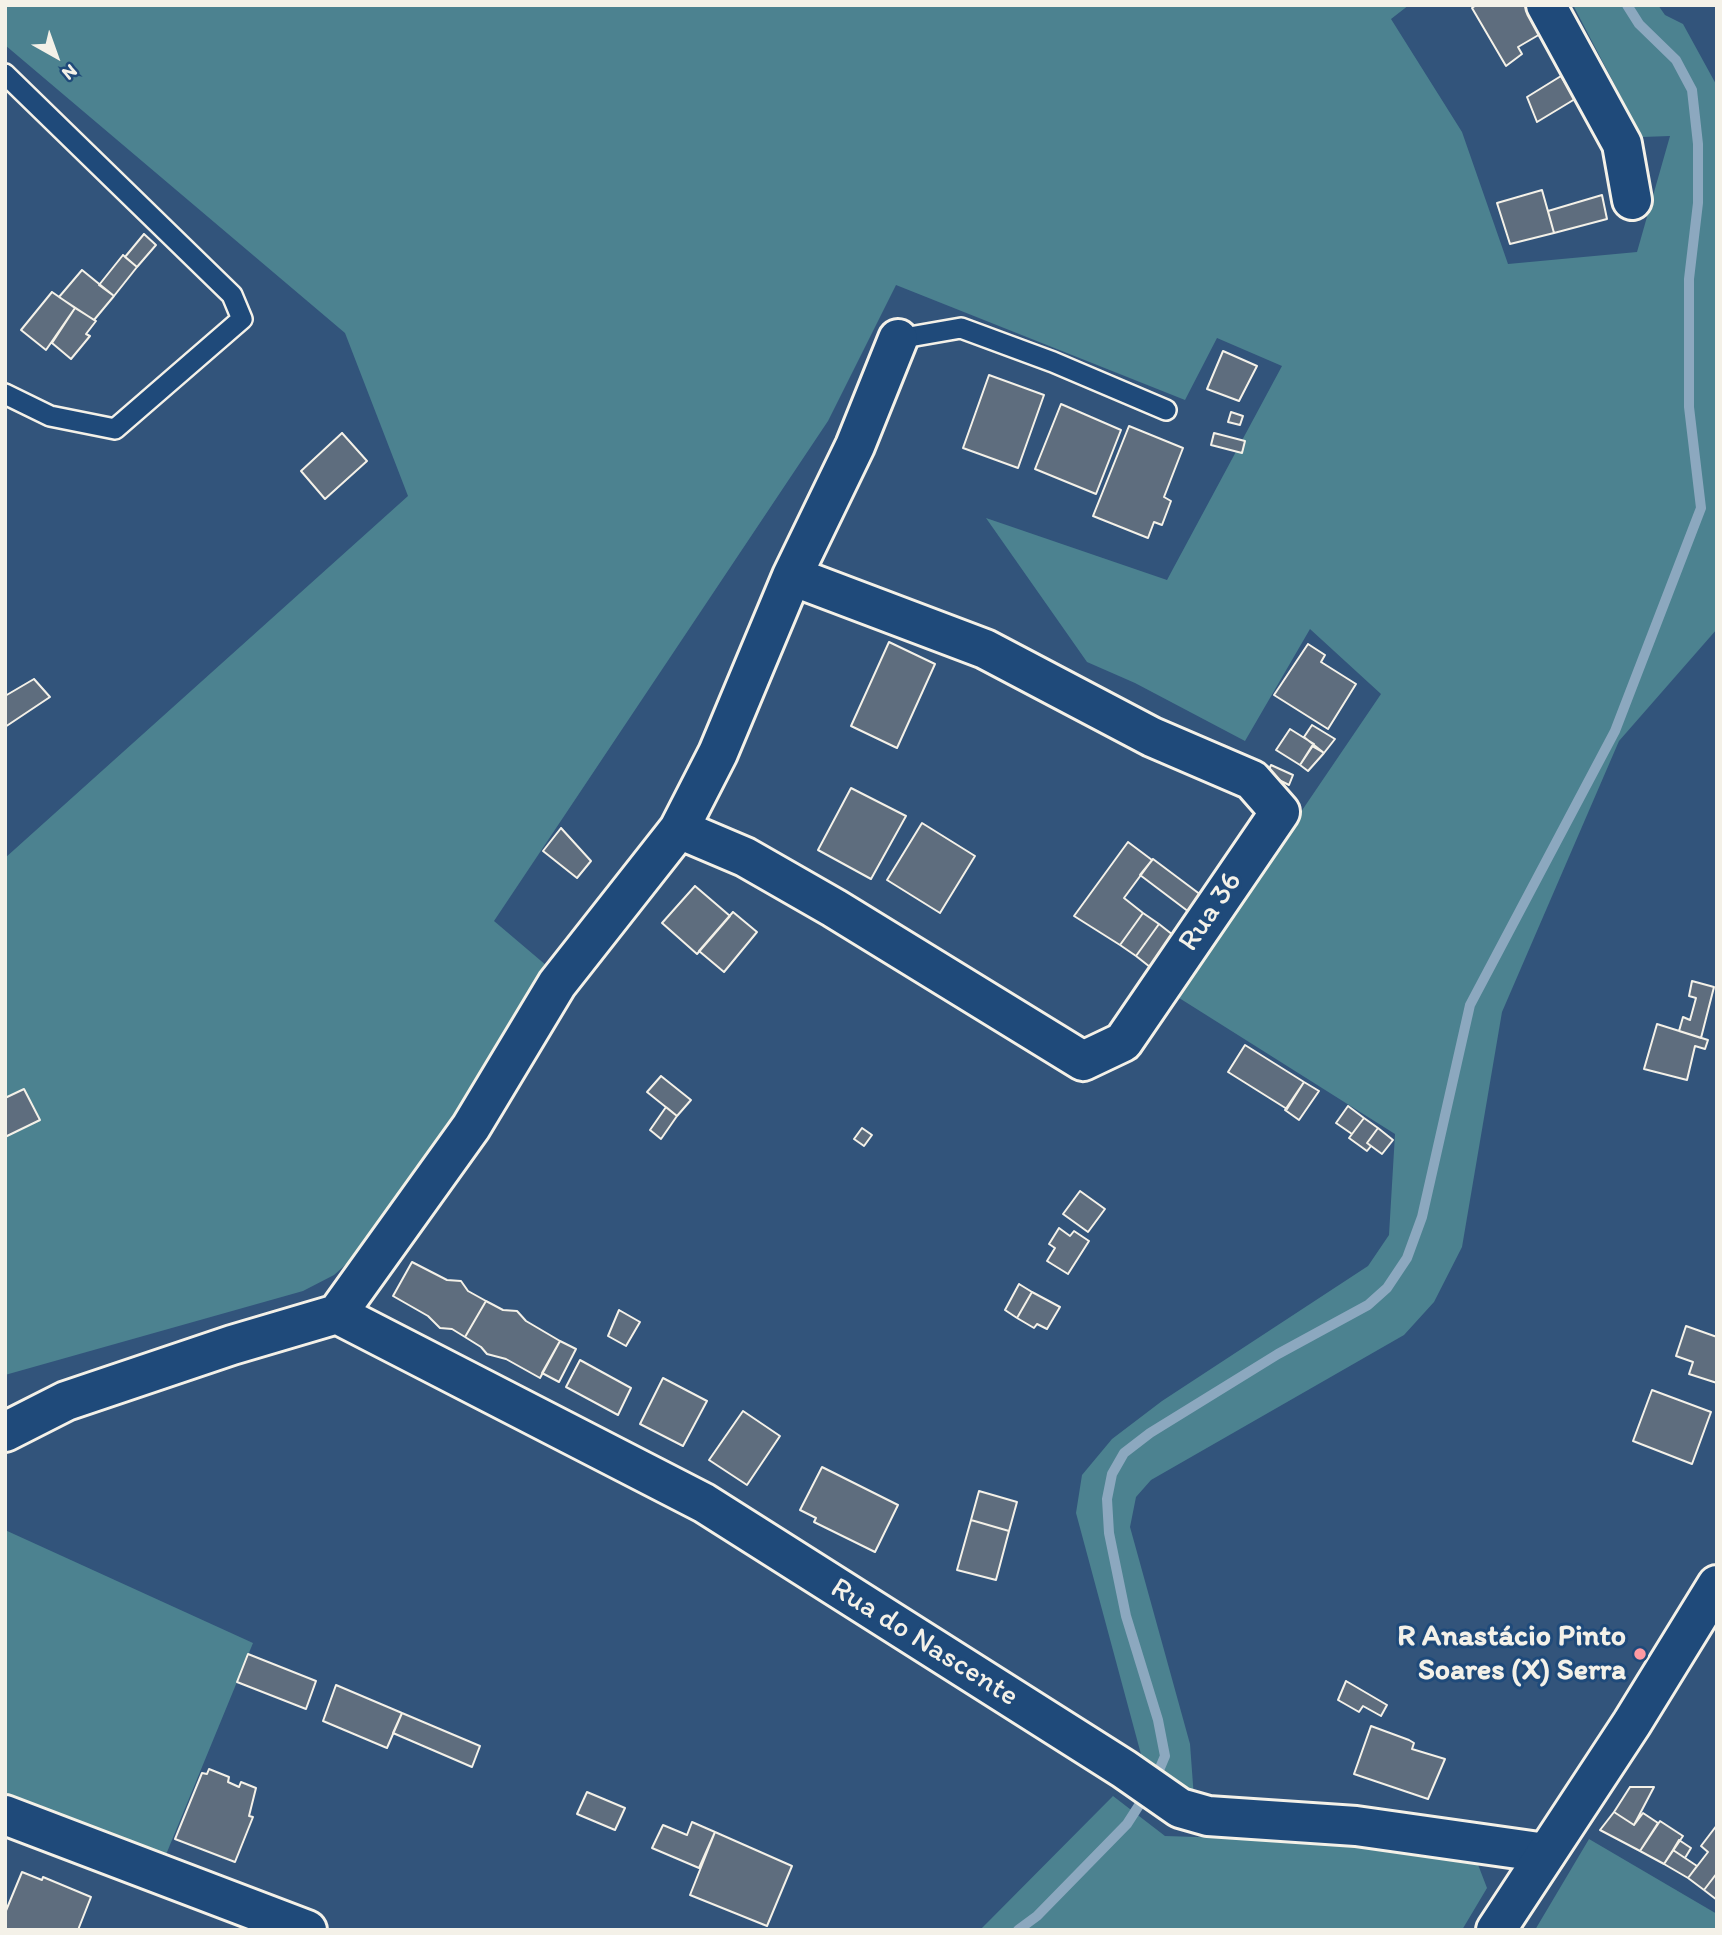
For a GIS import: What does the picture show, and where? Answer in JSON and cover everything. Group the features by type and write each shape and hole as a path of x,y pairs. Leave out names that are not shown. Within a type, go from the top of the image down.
{"street":[{"path":"1546,5 1622,144 1632,200"},
{"path":"5,1432 66,1401 232,1345 337,1314 471,1128 558,984 679,829 718,753 792,576 855,446 898,340"},
{"name":"Rua 36","path":"679,829 745,858 834,908 1083,1061 1123,1042 1280,812 1252,780 1152,737 985,649 792,576"},
{"name":"Rua do Nascente","path":"337,1314 704,1503 1124,1769 1180,1808 1208,1816 1356,1826 1546,1853"},
{"path":"1496,1930 1632,1723 1717,1584"},
{"path":"5,1815 307,1930"}],"lane":[{"path":"5,74 232,295 242,319 115,429 50,416 5,394"},
{"path":"898,340 961,328 1053,362 1166,410"}],"green space":[{"path":"5,5 1409,5 1391,19 1462,132 1508,264 1637,252 1670,136 1642,137 1573,5 1658,5 1665,15 1683,24 1717,86 1717,629 1619,741 1502,1012 1462,1247 1434,1302 1404,1335 1151,1480 1136,1497 1130,1527 1190,1744 1194,1798 1142,1758 1076,1513 1082,1475 1112,1439 1162,1401 1368,1266 1389,1235 1395,1134 1176,996 1381,694 1310,629 1245,741 1135,683 1087,662 986,518 1167,580 1282,366 1217,338 1185,400 896,285 828,421 494,921 547,966 404,1203 379,1235 334,1275 303,1291 5,1375 5,858 408,496 345,333 5,45"},
{"path":"5,1530 253,1643 165,1857 5,1795"},
{"path":"1113,1796 1165,1836 1293,1840 1455,1856 1477,1862 1487,1888 1462,1930 980,1930"},
{"path":"1589,1839 1717,1914 1717,1930 1535,1930"}],"building":[{"path":"1476,5 1527,5 1542,33 1518,47 1522,54 1506,66 1472,8"},
{"path":"1561,76 1575,99 1537,122 1527,97"},
{"path":"1542,190 1554,233 1510,244 1497,203"},
{"path":"1602,195 1607,219 1554,233 1548,211"},
{"path":"144,234 156,245 137,267 125,257"},
{"path":"123,255 137,267 114,296 99,285"},
{"path":"82,270 114,296 94,320 59,297"},
{"path":"52,292 75,308 46,350 21,330"},
{"path":"75,308 96,321 86,334 90,336 71,359 52,343"},
{"path":"1223,351 1257,366 1239,401 1207,389"},
{"path":"989,375 1044,395 1018,468 963,448"},
{"path":"1061,404 1121,430 1096,494 1035,469"},
{"path":"1231,412 1243,416 1240,425 1228,422"},
{"path":"1129,426 1183,448 1164,497 1171,501 1162,525 1154,522 1148,538 1093,516"},
{"path":"342,433 367,461 325,499 301,471"},
{"path":"1214,433 1245,441 1242,453 1211,445"},
{"path":"889,642 935,664 897,748 851,726"},
{"path":"1308,644 1325,655 1321,662 1356,684 1328,729 1274,695"},
{"path":"34,679 50,697 5,727 5,696"},
{"path":"1312,725 1335,739 1324,753 1304,737"},
{"path":"1290,729 1314,744 1300,765 1276,750"},
{"path":"1312,746 1324,753 1308,771 1300,765"},
{"path":"1271,765 1293,775 1289,785 1267,774"},
{"path":"851,788 906,816 871,879 818,850"},
{"path":"922,823 975,856 940,913 887,880"},
{"path":"561,828 591,861 577,878 543,851"},
{"path":"1128,842 1152,860 1124,898 1143,913 1120,945 1074,916"},
{"path":"1153,859 1201,895 1189,912 1140,875"},
{"path":"695,886 730,916 697,954 662,923"},
{"path":"733,912 757,932 724,972 699,951"},
{"path":"1143,913 1159,924 1136,956 1120,945"},
{"path":"1159,924 1173,935 1150,967 1136,956"},
{"path":"1692,981 1714,987 1701,1038 1679,1031 1683,1017 1690,1020 1696,998 1689,996"},
{"path":"1657,1024 1708,1040 1705,1049 1695,1046 1687,1080 1644,1069"},
{"path":"1245,1045 1304,1082 1287,1109 1228,1072"},
{"path":"661,1076 691,1100 677,1116 647,1092"},
{"path":"1304,1082 1319,1091 1299,1120 1285,1110"},
{"path":"24,1089 40,1120 5,1137 5,1098"},
{"path":"1348,1106 1364,1118 1352,1134 1336,1123"},
{"path":"666,1107 677,1116 661,1139 650,1130"},
{"path":"1364,1118 1378,1128 1367,1143 1371,1146 1367,1151 1349,1138"},
{"path":"862,1128 872,1135 864,1146 854,1139"},
{"path":"1378,1128 1393,1140 1382,1154 1367,1143"},
{"path":"1080,1191 1105,1209 1088,1232 1063,1214"},
{"path":"1059,1228 1070,1236 1074,1231 1089,1241 1068,1274 1047,1261 1055,1248 1049,1244"},
{"path":"412,1262 447,1280 461,1281 468,1291 486,1301 465,1337 452,1329 440,1328 428,1316 393,1296"},
{"path":"1019,1284 1032,1292 1017,1318 1005,1310"},
{"path":"1032,1292 1060,1307 1047,1329 1037,1324 1034,1328 1017,1318"},
{"path":"486,1301 503,1310 517,1311 526,1321 560,1341 540,1378 506,1359 487,1354 465,1337"},
{"path":"619,1310 640,1322 626,1346 608,1336"},
{"path":"1686,1326 1717,1337 1717,1383 1689,1374 1693,1362 1676,1356"},
{"path":"560,1341 576,1349 559,1382 542,1373"},
{"path":"580,1360 631,1388 618,1415 566,1387"},
{"path":"663,1378 707,1401 683,1446 640,1424"},
{"path":"1652,1390 1711,1412 1692,1464 1633,1441"},
{"path":"743,1411 780,1436 747,1485 709,1460"},
{"path":"822,1467 898,1505 875,1552 814,1522 816,1518 800,1510"},
{"path":"979,1491 1017,1502 1009,1531 971,1520"},
{"path":"971,1520 1009,1531 996,1580 957,1570"},
{"path":"248,1654 316,1681 306,1709 237,1682"},
{"path":"1346,1681 1387,1705 1381,1716 1363,1706 1359,1712 1338,1700"},
{"path":"336,1685 402,1713 387,1748 323,1721"},
{"path":"402,1713 480,1746 472,1767 393,1733"},
{"path":"1371,1726 1409,1740 1414,1743 1412,1749 1445,1759 1428,1799 1354,1774"},
{"path":"209,1769 229,1777 228,1782 239,1787 241,1782 256,1788 249,1816 253,1817 235,1862 175,1839 202,1773 207,1774"},
{"path":"1630,1787 1654,1787 1634,1825 1614,1812"},
{"path":"587,1792 625,1808 615,1830 577,1814"},
{"path":"1614,1812 1634,1825 1643,1813 1658,1823 1640,1851 1600,1830"},
{"path":"1660,1821 1683,1836 1664,1864 1640,1851"},
{"path":"692,1822 715,1832 699,1868 652,1848 663,1825 687,1835"},
{"path":"1717,1825 1717,1873 1704,1890 1688,1878 1708,1852 1701,1846"},
{"path":"715,1832 792,1866 767,1926 690,1895"},
{"path":"1679,1840 1691,1848 1685,1858 1673,1850"},
{"path":"1673,1850 1697,1866 1688,1878 1664,1864"},
{"path":"22,1872 42,1880 43,1877 91,1897 78,1930 5,1930 5,1913"},
{"path":"1717,1873 1717,1900 1704,1890"}],"waterway":[{"path":"1018,1930 1037,1916 1127,1824 1154,1782 1165,1756 1158,1720 1126,1616 1109,1533 1107,1499 1112,1474 1124,1453 1150,1433 1278,1354 1368,1305 1387,1288 1407,1258 1422,1217 1470,1005 1615,731 1701,508 1689,407 1689,279 1698,203 1698,144 1692,90 1676,60 1639,24 1627,5"}],"place":[{"name":"R Anastácio Pinto Soares (X) Serra","path":"1640,1654"}]}
